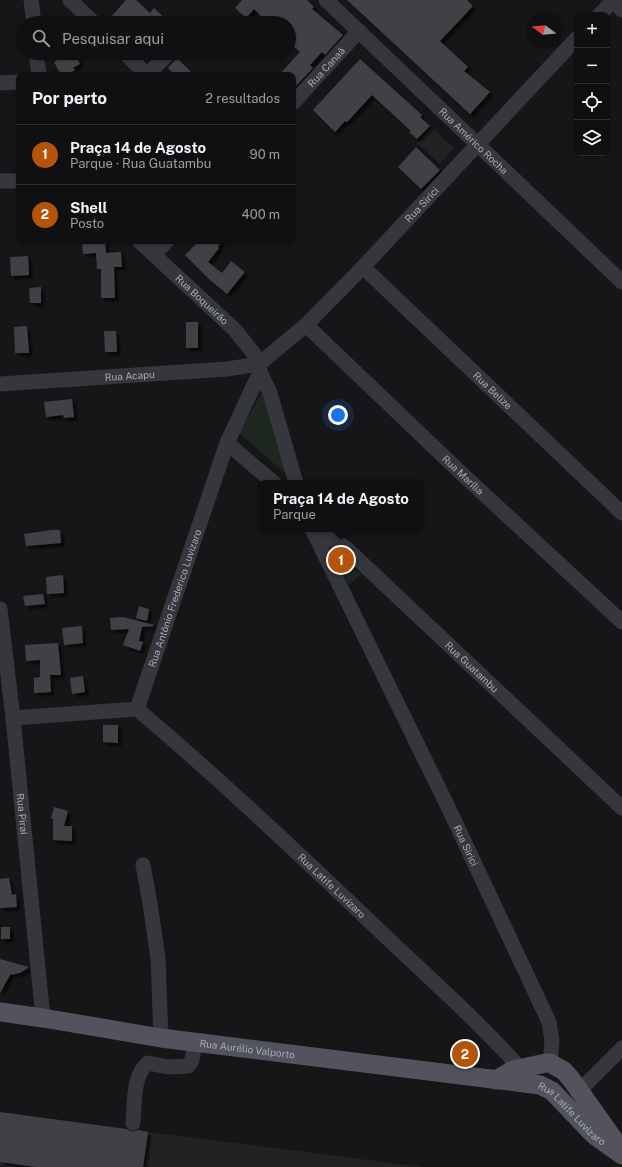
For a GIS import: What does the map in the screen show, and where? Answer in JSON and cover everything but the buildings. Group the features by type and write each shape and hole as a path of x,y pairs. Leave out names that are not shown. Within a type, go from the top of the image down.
{"main road":[{"name":"Rua Aurélio Valporto","path":"0,1012 195,1043 496,1080"},
{"path":"496,1080 508,1072 520,1068 550,1063 564,1071 580,1090 622,1151"},
{"name":"Rua Latife Luvizaro","path":"496,1080 546,1087 557,1095 594,1135 622,1155"}],"street":[{"path":"70,0 87,16"},
{"name":"Rua Américo Rocha","path":"326,0 622,282"},
{"path":"30,2 33,16"},
{"path":"604,12 616,4"},
{"name":"Rua Canaã","path":"296,100 359,31"},
{"name":"Rua Sirici","path":"260,368 306,325 363,267 574,41"},
{"path":"37,60 38,72"},
{"path":"132,60 144,72"},
{"path":"150,72 162,60"},
{"path":"0,83 16,82"},
{"path":"0,182 16,181"},
{"name":"Rua Boqueirão","path":"142,244 235,330 247,343 260,368"},
{"path":"154,255 164,244"},
{"name":"Rua Belize","path":"363,267 622,513"},
{"name":"Rua Marília","path":"306,325 459,471 622,622"},
{"path":"260,368 270,393 295,480"},
{"name":"Rua Acapu","path":"0,384 260,368"},
{"name":"Rua Antônio Frederico Luvizaro","path":"137,709 227,443 260,368"},
{"path":"227,443 270,480"},
{"name":"Rua Sirici","path":"314,533 450,810 549,1022 552,1041 550,1063"},
{"name":"Rua Guatambu","path":"314,533 334,540 347,549 620,802"},
{"name":"Rua Piraí","path":"0,609 13,718 43,1018"},
{"path":"13,718 137,709"},
{"name":"Rua Latife Luvizaro","path":"137,709 192,755 330,884 484,1031 520,1068"},
{"path":"143,865 158,958 161,1038"},
{"path":"133,1123 136,1088 139,1075 143,1067 148,1063 172,1067 188,1066 192,1060 195,1043"},
{"path":"580,1090 622,1048"}],"shaded area":[{"path":"431,127 454,148 440,164 417,143"},
{"path":"264,389 287,475 239,433"},
{"path":"329,544 361,575 348,585"},
{"path":"0,1112 148,1132 424,1167 0,1167"}],"place":[{"name":"Praça 14 de Agosto","path":"341,560"},
{"name":"Shell","path":"465,1054"}]}
